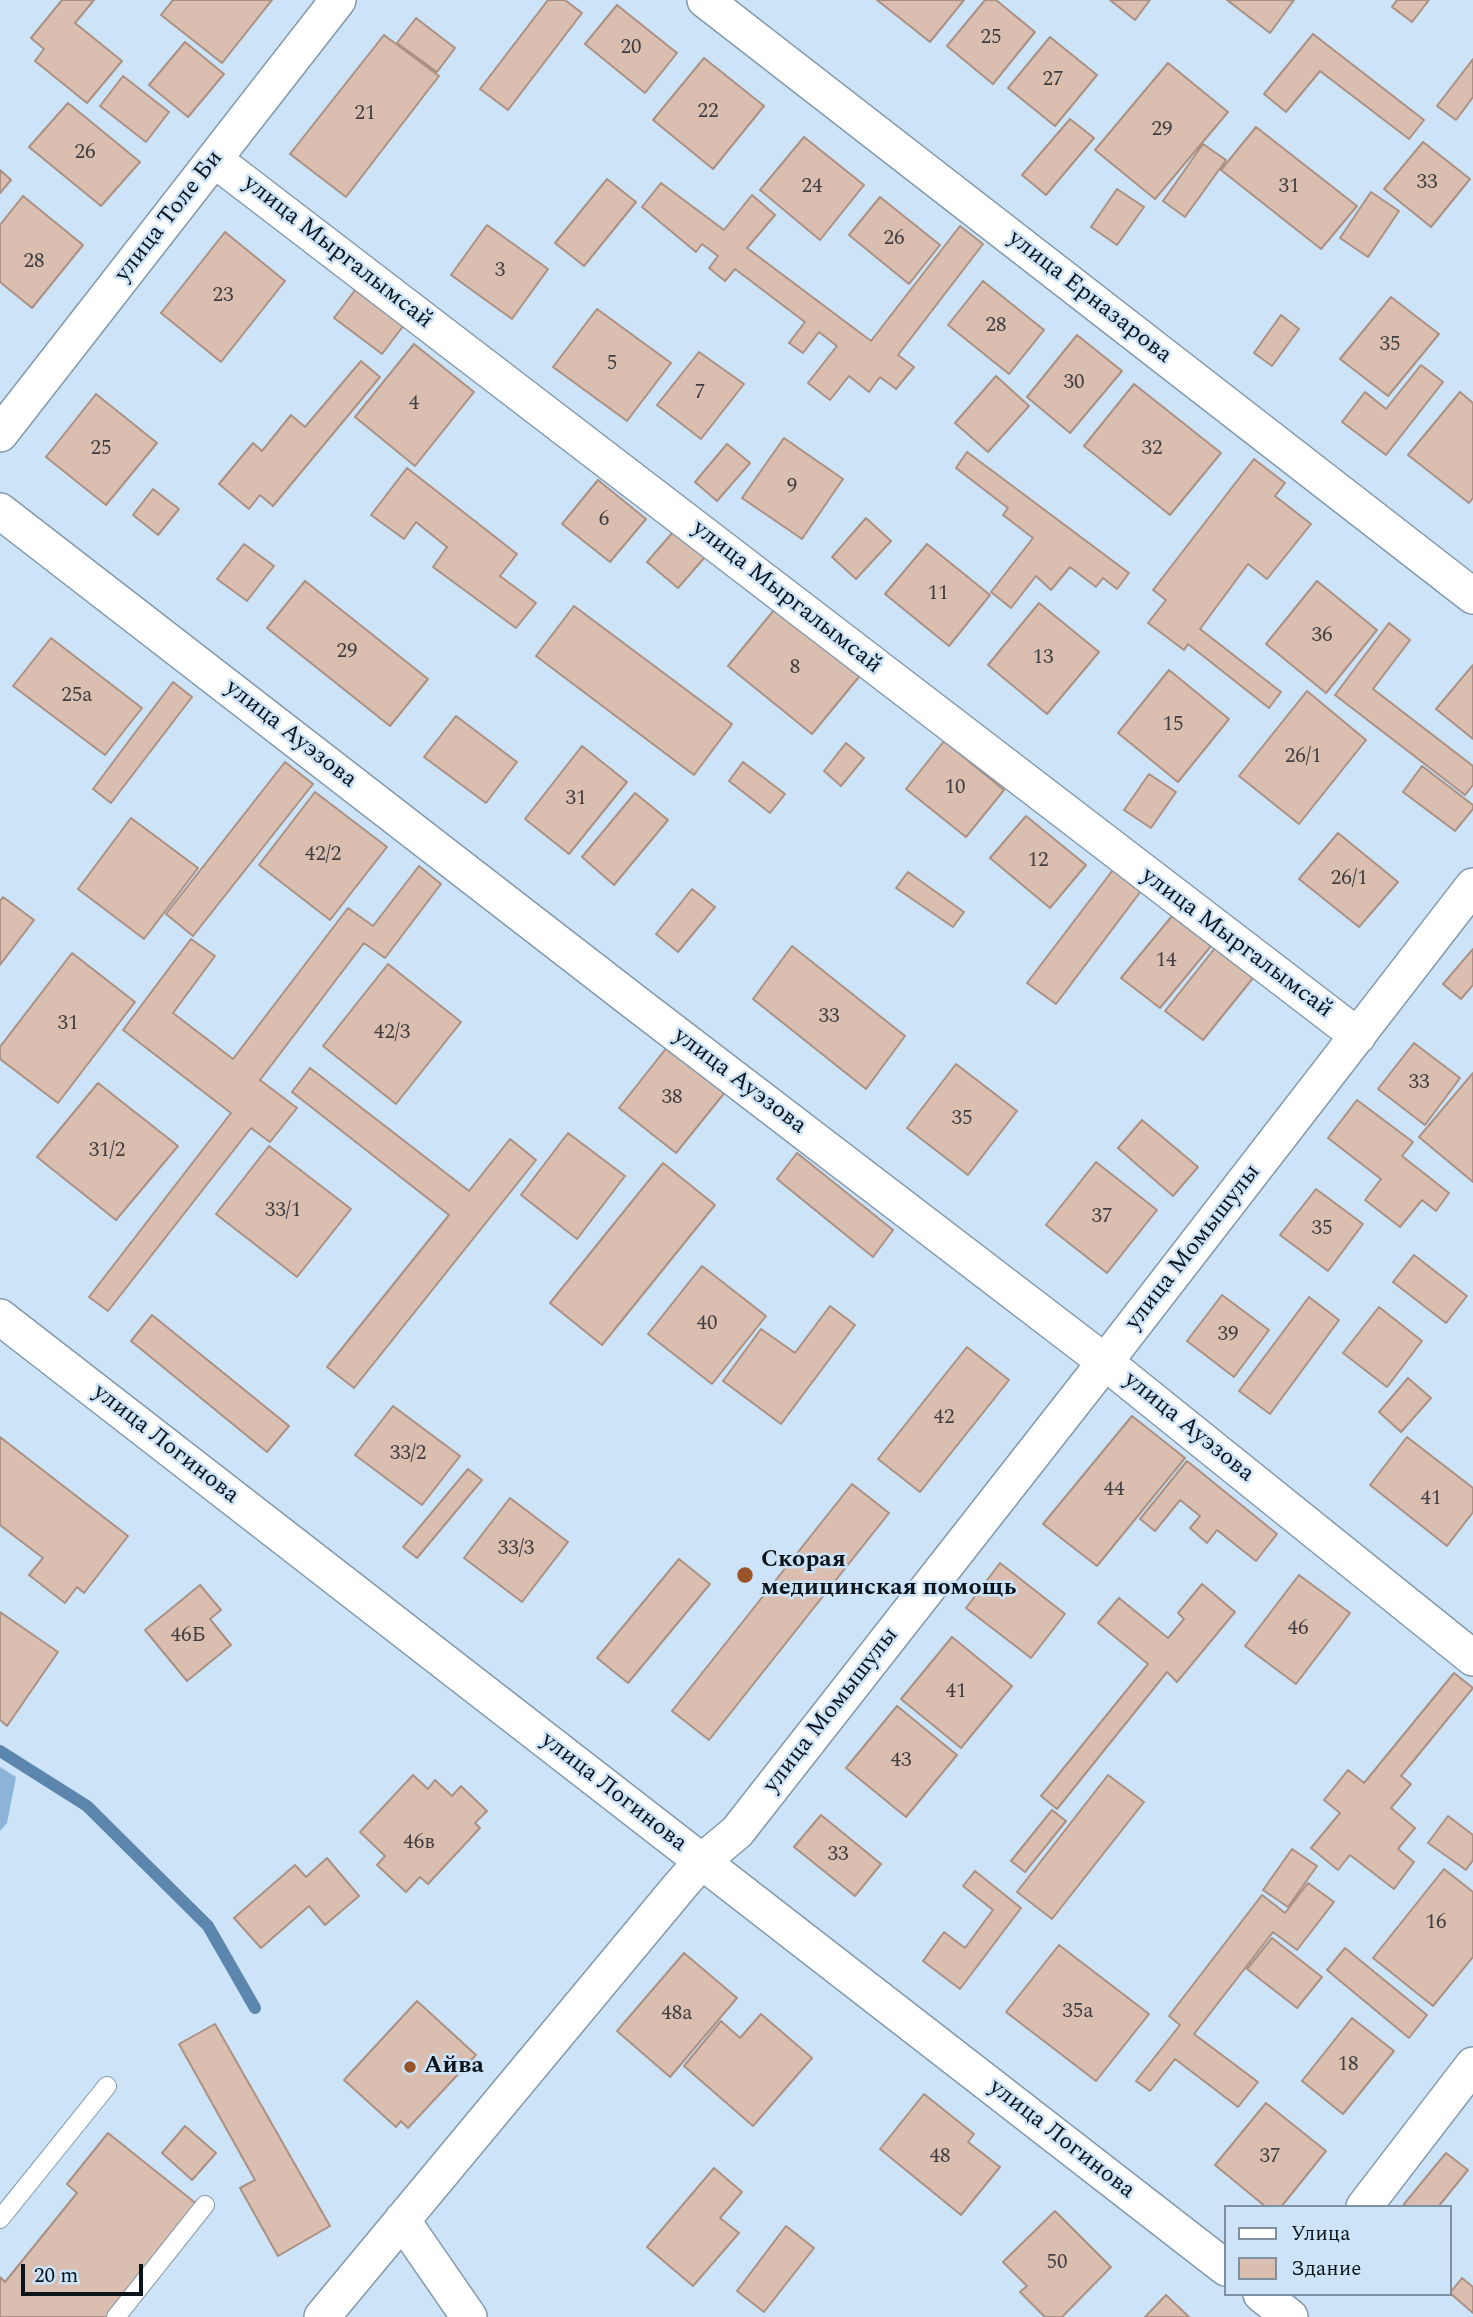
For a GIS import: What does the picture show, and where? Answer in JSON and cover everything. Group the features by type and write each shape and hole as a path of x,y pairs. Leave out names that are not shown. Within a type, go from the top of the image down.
{"street":[{"name":"улица Толе Би","path":"0,434 338,0"},
{"name":"улица Ерназарова","path":"705,0 1473,596"},
{"name":"улица Мыргалымсай","path":"215,160 1358,1036"},
{"name":"улица Ауэзова","path":"0,510 637,1004 1105,1362 1473,1658"},
{"name":"улица Момышулы","path":"321,2317 701,1862 737,1832 1473,886"},
{"name":"улица Логинова","path":"0,1317 1224,2266"},
{"path":"1366,2205 1473,2065"},
{"path":"402,2220 469,2317"}],"lane":[{"path":"3,2209 107,2086"},
{"path":"120,2316 205,2205"}],"shaded area":[{"path":"0,1767 16,1777 7,1823 0,1831"}],"building":[{"path":"62,0 94,0 75,23 122,61 87,103 35,61 44,49 31,38"},
{"path":"173,0 272,0 222,63 161,15"},
{"path":"548,0 565,0 582,13 508,110 480,89"},
{"path":"877,0 964,0 930,42"},
{"path":"985,0 996,0 1035,32 993,84 947,46"},
{"path":"1110,0 1150,0 1135,20"},
{"path":"1227,0 1294,0 1270,33"},
{"path":"1397,0 1429,0 1412,22 1392,7"},
{"path":"617,5 677,53 645,93 585,44"},
{"path":"416,18 455,48 437,72 397,43"},
{"path":"1313,34 1424,120 1409,139 1320,71 1286,112 1264,94"},
{"path":"384,35 439,76 346,197 290,154"},
{"path":"1050,37 1097,75 1055,126 1008,88"},
{"path":"185,42 224,74 188,117 149,85"},
{"path":"704,58 764,106 713,169 653,120"},
{"path":"1473,59 1473,97 1456,120 1437,106"},
{"path":"1168,63 1228,112 1155,199 1095,150"},
{"path":"123,76 169,112 146,142 100,106"},
{"path":"68,103 140,162 101,206 29,147"},
{"path":"1070,119 1094,138 1046,195 1022,175"},
{"path":"1256,127 1357,206 1321,249 1221,170"},
{"path":"804,137 864,185 820,240 760,190"},
{"path":"1423,142 1470,179 1431,227 1384,189"},
{"path":"1203,144 1226,160 1185,217 1163,201"},
{"path":"0,170 11,180 0,193"},
{"path":"607,179 636,202 584,266 555,243"},
{"path":"661,183 724,230 752,195 775,215 747,248 871,341 960,226 983,244 898,355 914,367 896,389 880,377 869,392 849,376 830,400 808,383 837,346 819,332 803,353 789,343 805,322 735,269 725,281 709,268 718,256 702,244 696,252 642,207"},
{"path":"1117,189 1144,207 1117,245 1091,227"},
{"path":"1371,192 1399,211 1368,257 1340,238"},
{"path":"23,196 83,245 32,308 0,282 0,225"},
{"path":"880,197 940,245 909,284 849,235"},
{"path":"487,225 548,269 512,319 451,275"},
{"path":"225,232 285,281 221,362 161,313"},
{"path":"365,277 413,313 382,354 334,318"},
{"path":"983,281 1044,330 1009,374 948,325"},
{"path":"1391,297 1439,334 1388,396 1340,359"},
{"path":"597,309 671,363 627,421 553,367"},
{"path":"1281,315 1299,329 1272,366 1254,353"},
{"path":"1077,335 1122,371 1070,433 1027,397"},
{"path":"414,344 474,392 415,466 355,417"},
{"path":"699,352 744,384 701,439 657,405"},
{"path":"361,361 380,377 273,506 260,495 249,509 219,484 253,443 262,451 291,415 305,427"},
{"path":"1421,365 1443,382 1386,455 1342,422 1365,392 1386,409"},
{"path":"996,376 1029,406 988,452 955,423"},
{"path":"1134,384 1221,453 1170,515 1084,446"},
{"path":"1460,392 1473,403 1473,498 1469,503 1408,455"},
{"path":"96,394 157,443 106,505 46,457"},
{"path":"784,438 843,479 802,539 742,498"},
{"path":"727,444 750,463 717,501 695,482"},
{"path":"967,452 1129,573 1117,589 1103,578 1096,587 1070,567 1051,590 1036,576 1011,608 991,592 1033,538 1003,515 1008,508 956,468"},
{"path":"1254,459 1285,483 1275,496 1311,524 1267,579 1248,564 1200,629 1281,692 1269,708 1188,644 1184,650 1148,623 1166,600 1153,590"},
{"path":"407,468 517,554 500,576 536,603 516,628 433,567 447,547 416,522 404,539 371,515"},
{"path":"598,480 646,519 610,562 562,524"},
{"path":"153,489 179,509 158,535 133,515"},
{"path":"866,518 891,541 856,579 832,557"},
{"path":"680,524 711,550 678,588 647,562"},
{"path":"244,544 274,566 247,601 217,579"},
{"path":"927,544 990,595 949,646 885,594"},
{"path":"305,581 428,679 390,726 267,628"},
{"path":"1317,581 1377,630 1326,693 1266,644"},
{"path":"1039,603 1099,652 1047,714 988,665"},
{"path":"779,604 863,672 812,734 728,666"},
{"path":"574,606 732,724 694,775 536,656"},
{"path":"1389,623 1410,640 1373,689 1473,766 1473,785 1465,795 1335,695"},
{"path":"51,638 142,708 105,755 13,686"},
{"path":"1473,665 1473,739 1436,709"},
{"path":"1169,670 1229,719 1178,782 1118,733"},
{"path":"173,682 192,697 111,803 93,789"},
{"path":"1307,691 1366,740 1299,824 1239,776"},
{"path":"456,716 517,762 486,803 424,757"},
{"path":"944,741 1004,790 966,837 906,789"},
{"path":"846,743 864,758 841,786 824,771"},
{"path":"582,746 627,782 569,854 525,819"},
{"path":"285,762 313,784 193,936 166,914"},
{"path":"743,762 785,794 770,813 729,781"},
{"path":"1422,766 1473,805 1473,809 1455,831 1403,792"},
{"path":"1149,774 1176,792 1151,828 1124,810"},
{"path":"315,792 387,847 330,920 259,865"},
{"path":"635,793 668,820 614,885 582,857"},
{"path":"1026,816 1086,865 1050,908 990,858"},
{"path":"131,818 198,868 144,939 78,889"},
{"path":"1338,833 1398,882 1359,927 1299,879"},
{"path":"1122,858 1150,879 1056,1004 1027,983"},
{"path":"419,866 441,884 385,958 364,943 260,1080 297,1108 270,1142 251,1128 108,1311 89,1297 231,1113 123,1030 191,939 215,956 173,1013 233,1059 348,908 373,926"},
{"path":"908,872 964,912 953,927 896,888"},
{"path":"692,889 715,907 678,952 656,934"},
{"path":"3,897 34,920 0,965 0,901"},
{"path":"1172,916 1211,946 1160,1008 1121,978"},
{"path":"792,946 905,1036 866,1089 753,999"},
{"path":"1215,948 1253,978 1203,1040 1165,1011"},
{"path":"1473,949 1473,985 1461,999 1443,984"},
{"path":"72,953 135,1002 58,1103 0,1059 0,1047"},
{"path":"388,964 461,1022 396,1104 323,1046"},
{"path":"1414,1043 1460,1078 1425,1125 1378,1089"},
{"path":"668,1046 726,1091 676,1153 619,1108"},
{"path":"956,1064 1017,1111 968,1175 907,1128"},
{"path":"310,1068 469,1191 510,1139 536,1160 354,1388 327,1367 449,1215 292,1092"},
{"path":"1473,1073 1473,1182 1419,1137"},
{"path":"98,1083 178,1146 116,1220 37,1157"},
{"path":"1357,1100 1413,1142 1402,1156 1449,1193 1436,1211 1422,1200 1400,1227 1365,1200 1381,1179 1328,1138"},
{"path":"1142,1120 1198,1167 1173,1196 1118,1148"},
{"path":"568,1133 625,1176 577,1239 521,1195"},
{"path":"269,1146 351,1209 297,1277 216,1214"},
{"path":"797,1153 893,1230 873,1257 777,1179"},
{"path":"1096,1162 1157,1210 1107,1273 1046,1225"},
{"path":"663,1163 715,1205 602,1345 550,1303"},
{"path":"1316,1189 1363,1224 1328,1271 1280,1235"},
{"path":"1414,1255 1467,1296 1446,1323 1393,1282"},
{"path":"702,1266 766,1316 712,1384 648,1334"},
{"path":"1222,1295 1269,1330 1234,1377 1187,1341"},
{"path":"1309,1297 1339,1320 1270,1414 1239,1391"},
{"path":"830,1306 855,1325 781,1424 723,1381 761,1329 795,1353"},
{"path":"1379,1307 1422,1341 1387,1387 1343,1353"},
{"path":"152,1315 289,1426 267,1452 131,1341"},
{"path":"967,1347 1009,1380 920,1492 878,1459"},
{"path":"1408,1378 1431,1398 1401,1432 1379,1412"},
{"path":"393,1406 460,1456 422,1505 355,1455"},
{"path":"1132,1416 1185,1458 1097,1566 1043,1524"},
{"path":"0,1437 128,1536 84,1593 77,1587 65,1603 29,1575 43,1558 0,1525"},
{"path":"1407,1437 1473,1488 1473,1512 1447,1546 1370,1485"},
{"path":"1187,1461 1277,1534 1256,1561 1217,1530 1207,1543 1190,1528 1200,1516 1180,1500 1155,1531 1140,1519"},
{"path":"468,1469 482,1480 417,1558 403,1547"},
{"path":"852,1484 889,1513 709,1740 672,1711"},
{"path":"510,1498 568,1542 522,1602 464,1558"},
{"path":"679,1559 710,1584 628,1683 597,1658"},
{"path":"1000,1563 1065,1614 1031,1658 966,1608"},
{"path":"1299,1575 1350,1613 1296,1684 1245,1646"},
{"path":"1202,1584 1235,1612 1177,1682 1167,1672 1057,1809 1041,1796 1148,1664 1098,1623 1119,1598 1168,1638 1184,1619 1178,1613"},
{"path":"200,1585 221,1610 210,1619 231,1645 187,1681 145,1630"},
{"path":"0,1612 58,1652 7,1726 0,1720"},
{"path":"952,1637 1012,1686 961,1748 901,1699"},
{"path":"1454,1673 1473,1688 1401,1776 1411,1784 1391,1808 1415,1828 1398,1849 1414,1862 1394,1889 1350,1855 1338,1870 1311,1848 1340,1813 1324,1800 1348,1770 1364,1783"},
{"path":"897,1706 957,1755 906,1817 846,1768"},
{"path":"413,1775 428,1789 435,1780 452,1796 461,1786 487,1811 475,1823 480,1828 428,1884 420,1877 406,1892 377,1865 385,1856 360,1832"},
{"path":"1108,1775 1144,1802 1052,1919 1017,1892"},
{"path":"1052,1810 1066,1821 1025,1872 1011,1861"},
{"path":"821,1815 881,1864 855,1896 794,1847"},
{"path":"1448,1816 1473,1835 1473,1860 1466,1870 1428,1843"},
{"path":"1292,1849 1317,1866 1288,1907 1263,1890"},
{"path":"327,1858 359,1896 325,1925 309,1906 261,1948 234,1918 295,1865 306,1877"},
{"path":"1444,1869 1473,1892 1473,1957 1433,2006 1373,1958"},
{"path":"975,1871 1021,1908 960,1989 923,1961 944,1932 965,1948 993,1910 963,1886"},
{"path":"1308,1883 1334,1902 1297,1950 1273,1932 1194,2034 1258,2082 1238,2107 1175,2059 1150,2091 1136,2081 1180,2025 1169,2016 1262,1895 1285,1913"},
{"path":"1272,1938 1322,1977 1297,2008 1247,1969"},
{"path":"1059,1945 1149,2014 1096,2081 1006,2012"},
{"path":"1345,1948 1427,2015 1409,2038 1327,1970"},
{"path":"684,1953 737,1998 670,2077 617,2031"},
{"name":"Айва","path":"417,2001 476,2055 408,2128 401,2121 396,2127 344,2080"},
{"path":"761,2014 812,2058 753,2126 684,2066 721,2021 740,2038"},
{"path":"1352,2018 1394,2051 1343,2114 1302,2081"},
{"path":"215,2024 330,2226 278,2256 240,2188 255,2180 179,2044"},
{"path":"924,2094 974,2134 968,2142 1000,2167 961,2215 880,2149"},
{"path":"1266,2103 1326,2151 1283,2205 1264,2205 1215,2165"},
{"path":"185,2126 216,2153 192,2180 162,2153"},
{"path":"108,2133 198,2205 107,2317 0,2317 0,2277 5,2282 77,2193 67,2184"},
{"path":"1446,2153 1468,2170 1440,2205 1404,2204"},
{"path":"714,2168 742,2192 720,2218 739,2233 693,2286 647,2247"},
{"path":"1055,2211 1111,2267 1062,2317 1045,2317 1020,2292 1027,2286 1003,2262"},
{"path":"786,2226 814,2248 764,2312 737,2291"},
{"path":"1462,2278 1473,2287 1473,2313 1452,2295 1452,2290"},
{"path":"1166,2295 1189,2317 1145,2317"}],"waterway":[{"path":"0,1751 87,1806 208,1926 255,2008"}],"place":[{"name":"Скорая медицинская помощь","path":"745,1575"},
{"name":"Айва","path":"410,2067"}]}
